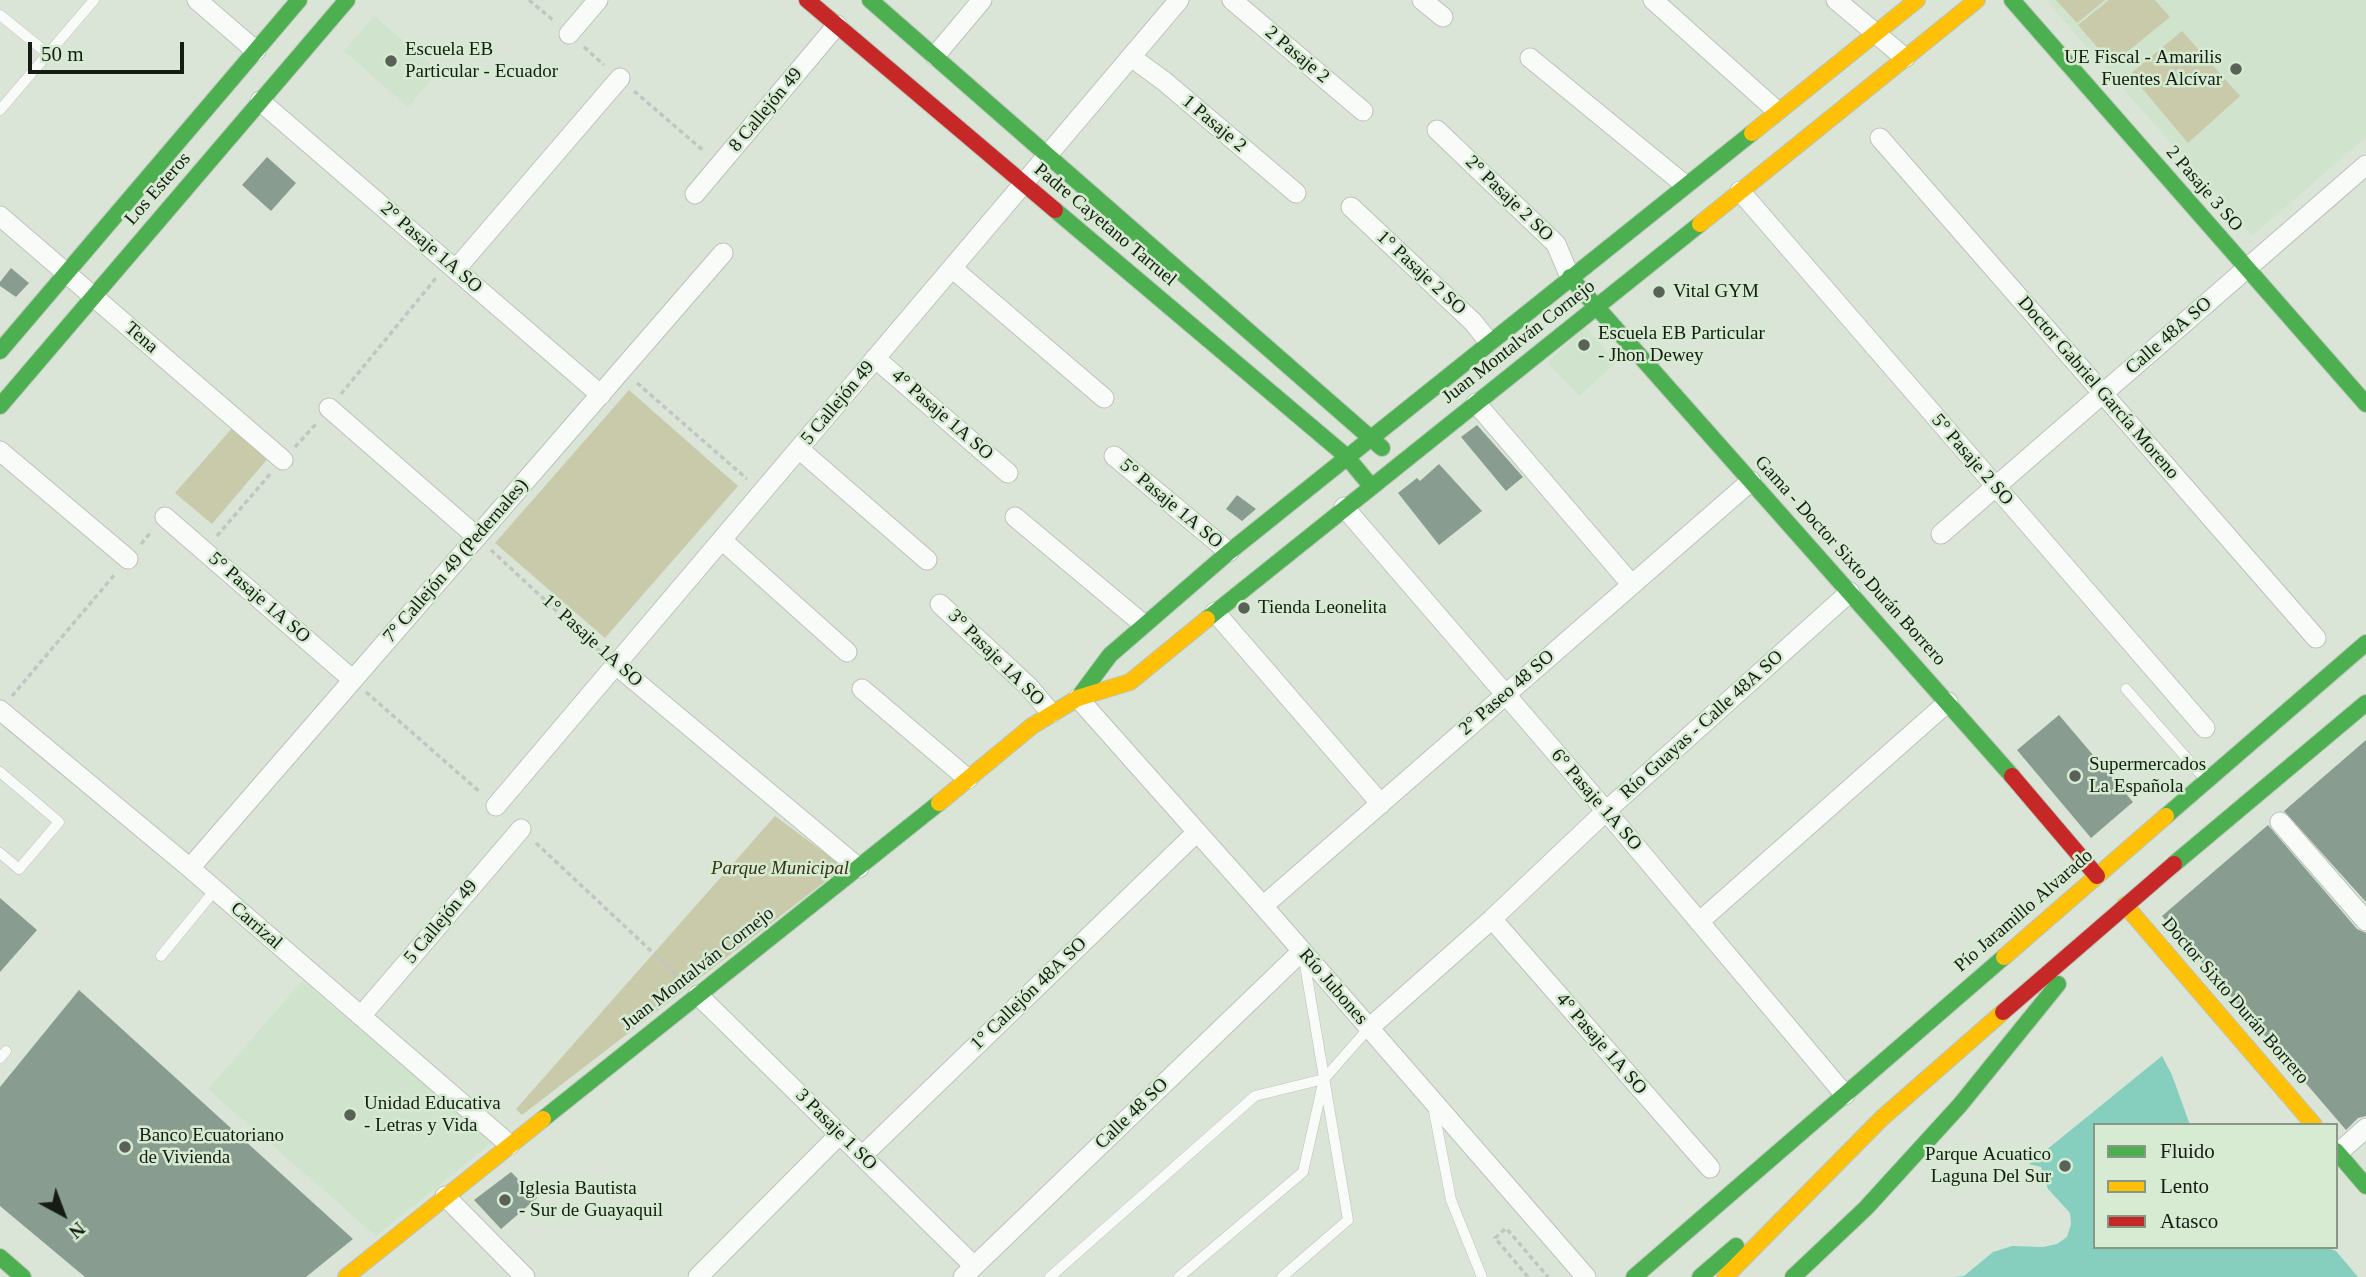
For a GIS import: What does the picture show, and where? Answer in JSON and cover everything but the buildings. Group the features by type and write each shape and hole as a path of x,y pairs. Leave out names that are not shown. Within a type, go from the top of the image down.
{"main road":[{"name":"Los Esteros","path":"0,351 299,0"},
{"name":"Los Esteros","path":"0,406 347,0"},
{"name":"Padre Cayetano Tarruel","path":"807,0 1346,456 1371,486"},
{"name":"Padre Cayetano Tarruel","path":"870,0 1399,463"},
{"name":"Juan Montalván Cornejo","path":"1078,698 1110,654 1229,552 1917,0"},
{"name":"Juan Montalván Cornejo","path":"346,1277 1051,713 1078,698 1130,682 1977,0"},
{"name":"2 Pasaje 3 SO","path":"2012,0 2366,404"},
{"name":"Gama - Doctor Sixto Durán Borrero","path":"1570,277 1948,702 2097,876"},
{"name":"Pío Jaramillo Alvarado","path":"1710,1211 2366,643"},
{"path":"1700,1277 2125,905 2366,703"},
{"name":"Doctor Sixto Durán Borrero","path":"2125,905 2312,1123"},
{"path":"1793,1277 1866,1208 1960,1105 2033,1018 2106,922"},
{"path":"1725,1277 1882,1118"},
{"path":"2338,1153 2366,1186"},
{"path":"1634,1277 1710,1211"},
{"path":"1646,1277 1710,1211"},
{"path":"0,1257 23,1277"}],"street":[{"path":"197,0 256,51"},
{"path":"569,34 598,0"},
{"path":"935,56 982,0"},
{"name":"5 Callejón 49","path":"496,806 1179,0"},
{"name":"2 Pasaje 2","path":"1232,0 1363,111"},
{"path":"1422,0 1443,18"},
{"path":"1653,0 1777,111"},
{"path":"1836,0 1905,58"},
{"name":"8 Callejón 49","path":"695,194 836,25"},
{"name":"1 Pasaje 2","path":"1131,57 1164,81 1296,193"},
{"path":"1530,58 1685,185"},
{"path":"456,270 620,78"},
{"name":"2° Pasaje 1A SO","path":"260,101 601,395"},
{"name":"2° Pasaje 2 SO","path":"1437,130 1556,244 1570,277"},
{"name":"Doctor Gabriel García Moreno","path":"1880,138 2316,638"},
{"name":"Calle 48A SO","path":"1941,534 2366,165"},
{"name":"5° Pasaje 2 SO","path":"1740,191 2204,728"},
{"name":"1° Pasaje 2 SO","path":"1351,207 1473,322 1489,342"},
{"name":"Tena","path":"0,216 283,460"},
{"name":"7° Callejón 49 (Pedernales)","path":"190,868 723,253"},
{"path":"953,268 1104,398"},
{"name":"4° Pasaje 1A SO","path":"876,358 1009,473"},
{"path":"1476,403 1632,585"},
{"path":"330,408 477,537"},
{"path":"799,449 927,560"},
{"path":"0,451 128,559"},
{"name":"5° Pasaje 1A SO","path":"1114,456 1229,552"},
{"name":"2° Paseo 48 SO","path":"1263,906 1751,481"},
{"name":"6° Pasaje 1A SO","path":"1344,507 1606,811 1845,1095"},
{"name":"5° Pasaje 1A SO","path":"165,517 353,680"},
{"path":"1015,517 1143,624"},
{"path":"722,540 847,652"},
{"name":"Río Guayas - Calle 48A SO","path":"1368,1029 1850,592"},
{"name":"3° Pasaje 1A SO","path":"940,604 1029,687 1051,713"},
{"path":"1215,612 1381,804"},
{"name":"1° Pasaje 1A SO","path":"616,665 859,869"},
{"path":"862,689 968,779"},
{"name":"Río Jubones","path":"1078,698 1586,1277"},
{"path":"1699,922 1948,702"},
{"name":"Carrizal","path":"0,710 190,868 510,1145"},
{"path":"2280,822 2366,921"},
{"name":"5 Callejón 49","path":"361,1016 521,829"},
{"name":"1° Callejón 48A SO","path":"862,1156 1197,832"},
{"name":"4° Pasaje 1A SO","path":"1492,919 1710,1168"},
{"name":"Calle 48 SO","path":"968,1272 1302,951"},
{"name":"3 Pasaje 1 SO","path":"698,995 862,1156 968,1272"},
{"path":"2338,1151 2366,1128"},
{"path":"698,1277 840,1135"},
{"path":"445,1196 525,1277"}],"lane":[{"path":"0,110 94,0"},
{"path":"0,15 47,54"},
{"path":"2126,689 2206,781"},
{"path":"0,772 59,822 19,869 0,853"},
{"path":"161,956 215,890"},
{"path":"1282,1277 1348,1220 1302,951"},
{"path":"1179,1277 1303,1172 1324,1079 1368,1029"},
{"path":"1050,1277 1255,1096 1324,1079"},
{"path":"1432,1101 1451,1200 1482,1277"}],"path":[{"path":"621,370 762,492"},
{"path":"0,710 165,517"},
{"name":"1° Pasaje 1A SO","path":"477,537 616,665"},
{"path":"1528,1277 1495,1238 1506,1228 1548,1277"}],"shaded area":[{"name":"UE Fiscal - Amarilis Fuentes Alcívar","path":"2046,0 2366,0 2366,137 2252,236"},
{"name":"Escuela EB Particular - Ecuador","path":"374,16 439,71 408,107 344,51"},
{"name":"Escuela EB Particular - Jhon Dewey","path":"1586,327 1616,363 1579,396 1547,362"},
{"name":"Unidad Educativa - Letras y Vida","path":"302,981 494,1141 376,1236 208,1089"}],"green space":[{"path":"2056,0 2105,0 2077,23"},
{"path":"2109,0 2155,0 2170,17 2112,64 2078,25"},
{"path":"2182,31 2240,96 2188,143 2130,74"},
{"path":"629,390 738,486 605,638 495,543"},
{"path":"233,427 269,457 212,524 175,493"},
{"name":"Parque Municipal","path":"775,816 844,867 522,1115 516,1109"}],"water":[{"name":"Parque Acuatico Laguna Del Sur","path":"2162,1056 2189,1123 2093,1123 2093,1249 2331,1249 2336,1251 2358,1277 1954,1277 1964,1276 1993,1252 2012,1246 2043,1247 2057,1244 2067,1237 2071,1224 2070,1213 2048,1189 2041,1167 2029,1164"}],"traffic: fast":[{"path":"0,351 299,0"},
{"path":"0,406 347,0"},
{"path":"870,0 1382,448"},
{"path":"2012,0 2366,404"},
{"path":"1078,698 1110,655 1229,552 1752,133"},
{"path":"1055,210 1346,456 1371,486"},
{"path":"1207,619 1700,224"},
{"path":"1570,277 2012,776"},
{"path":"2166,816 2366,643"},
{"path":"2174,864 2366,703"},
{"path":"543,1119 939,803"},
{"path":"1634,1277 2004,957"},
{"path":"1793,1277 1866,1208 1960,1105 2058,984"},
{"path":"2338,1153 2366,1186"},
{"path":"1700,1277 1736,1246"},
{"path":"0,1257 23,1277"}],"traffic: slow":[{"path":"1752,133 1917,0"},
{"path":"1700,224 1977,0"},
{"path":"939,803 1032,726 1078,698 1130,682 1207,619"},
{"path":"2004,957 2166,816"},
{"path":"2125,905 2312,1123"},
{"path":"1725,1277 1882,1118 2003,1012"},
{"path":"346,1277 543,1119"}],"traffic: jam":[{"path":"807,0 1055,210"},
{"path":"2012,776 2097,876"},
{"path":"2003,1012 2174,864"}],"place":[{"name":"Escuela EB Particular - Ecuador","path":"391,61"},
{"name":"UE Fiscal - Amarilis Fuentes Alcívar","path":"2236,69"},
{"name":"Vital GYM","path":"1659,292"},
{"name":"Escuela EB Particular - Jhon Dewey","path":"1584,345"},
{"name":"Tienda Leonelita","path":"1244,608"},
{"name":"Supermercados La Española","path":"2075,776"},
{"name":"Unidad Educativa - Letras y Vida","path":"350,1115"},
{"name":"Banco Ecuatoriano de Vivienda","path":"125,1147"},
{"name":"Parque Acuatico Laguna Del Sur","path":"2065,1166"},
{"name":"Iglesia Bautista - Sur de Guayaquil","path":"505,1200"}]}
